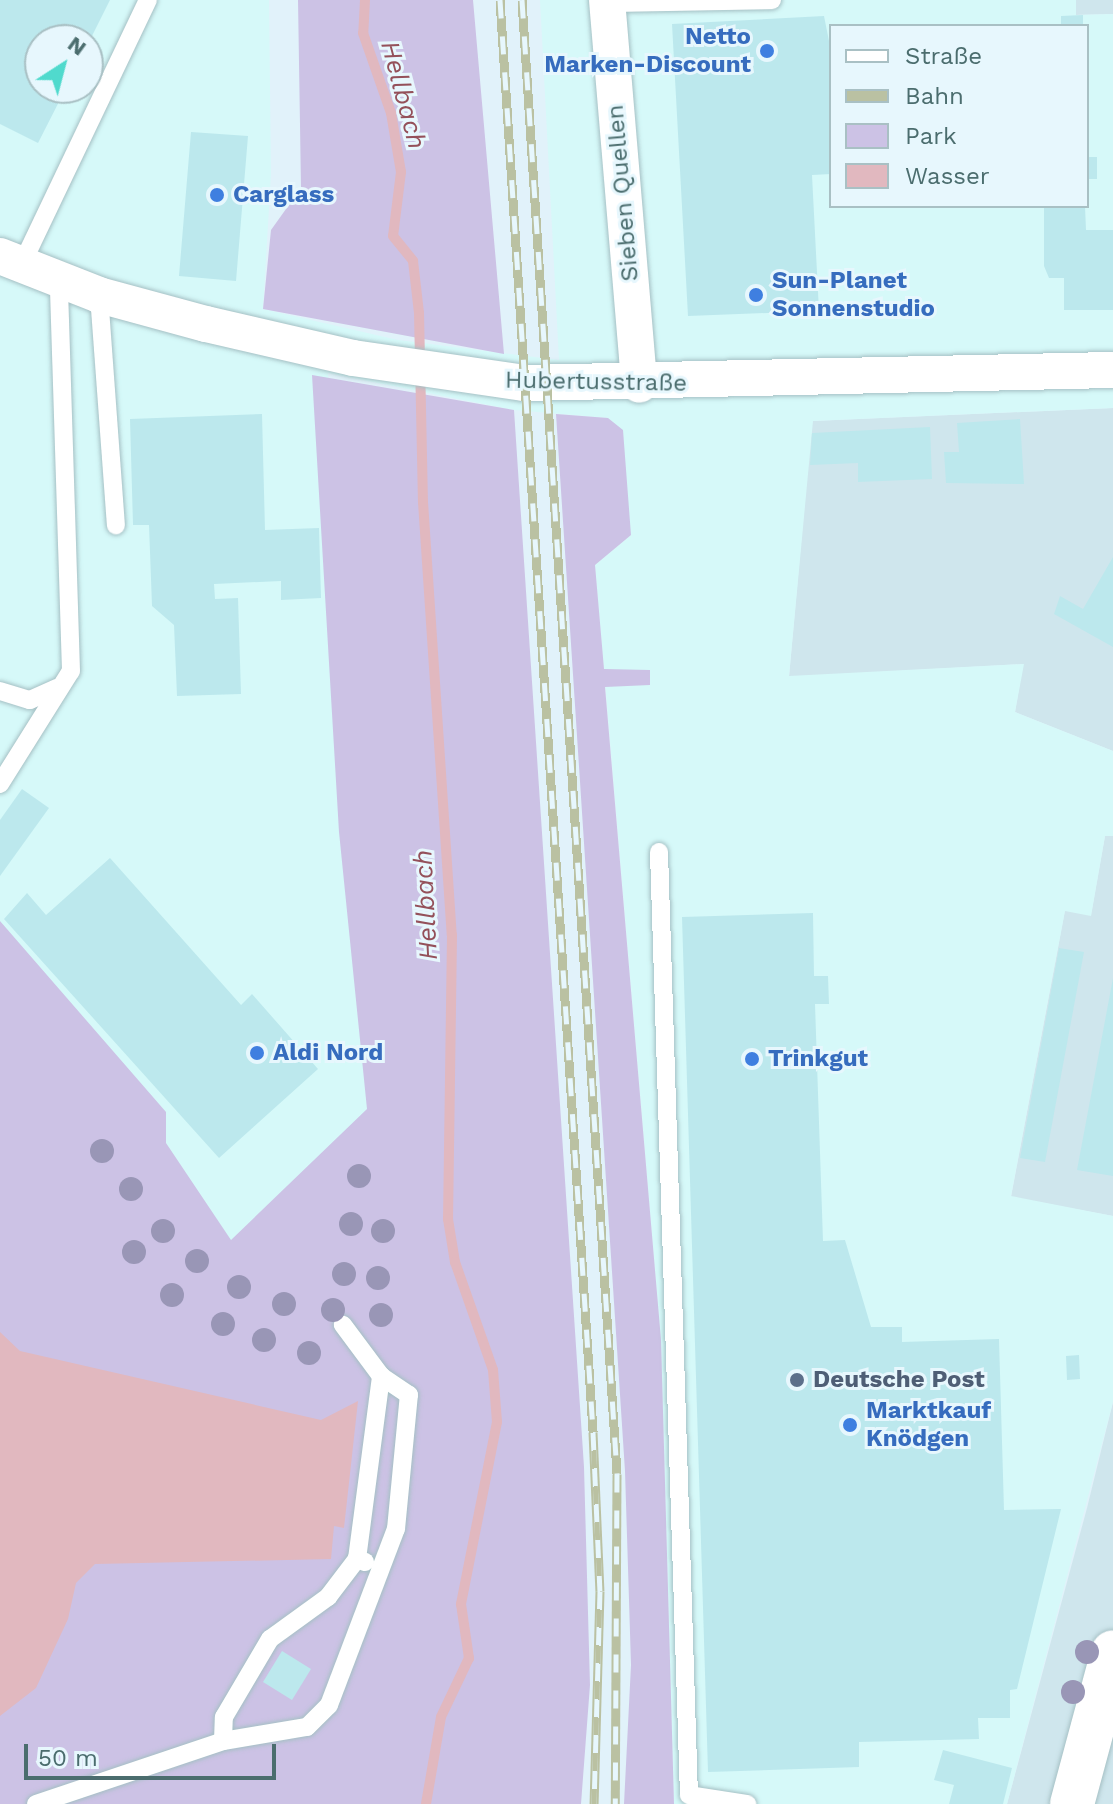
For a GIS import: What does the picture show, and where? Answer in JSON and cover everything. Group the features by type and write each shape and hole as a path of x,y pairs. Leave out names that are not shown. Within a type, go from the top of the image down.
{"main road":[{"path":"1072,1804 1113,1652"}],"street":[{"name":"Sieben Quellen","path":"607,1 639,385"},
{"name":"Hubertusstraße","path":"11,261 99,295 353,358 477,378 639,385 1113,370"}],"lane":[{"path":"11,261 148,0"},
{"path":"607,1 772,0"},
{"path":"3,777 57,688 71,671 59,280"},
{"path":"99,295 116,525"},
{"path":"0,691 30,700 57,688"},
{"path":"659,852 689,1795 747,1804"},
{"path":"36,1804 223,1741 307,1727 329,1705 378,1568 396,1529 409,1395 381,1376 343,1325"},
{"path":"223,1741 224,1717 270,1639 328,1597 357,1559 381,1376"},
{"path":"357,1559 378,1568"}],"shaded area":[{"path":"0,0 269,0 271,174 263,309 398,340 559,360 540,0 1076,0 1076,15 1113,14 1113,408 813,421 789,676 1024,664 1015,712 1113,751 1113,836 1105,836 1091,916 1065,911 1011,1196 1113,1216 1113,1402 1007,1804 674,1804 661,1340 595,565 631,535 608,418 514,410 328,373 369,1128 231,1247 0,932"},
{"path":"1076,0 1113,0 1113,14 1075,15"},
{"path":"1113,408 1113,751 1015,712 1023,664 789,677 812,421"},
{"path":"1105,836 1113,836 1113,1216 1011,1197 1065,910 1091,915"},
{"path":"1113,1402 1113,1804 1007,1804 1087,1508"}],"green space":[{"path":"298,0 473,0 504,354 263,309 271,230 301,188"},
{"path":"312,375 514,410 584,1467 590,1685 581,1804 0,1804 0,921 166,1112 166,1143 231,1240 367,1109 339,832"},
{"path":"556,414 608,418 623,430 631,535 595,565 604,669 650,670 650,685 605,687 661,1340 674,1804 624,1804 631,1665 625,1471"}],"water":[{"path":"0,1332 20,1351 321,1420 358,1401 344,1528 334,1526 331,1559 95,1564 76,1583 68,1619 36,1688 0,1716"}],"building":[{"path":"0,0 110,0 98,24 24,24 24,104 58,104 38,143 0,124"},
{"path":"1083,15 1083,24 1061,24 1061,16"},
{"path":"824,16 829,41 829,174 812,175 819,311 688,316 672,24"},
{"path":"191,132 248,136 236,281 179,276"},
{"path":"1089,157 1097,157 1097,179 1089,179"},
{"path":"1044,208 1085,208 1086,230 1113,230 1113,310 1064,310 1064,278 1049,278 1044,266"},
{"path":"262,414 265,530 319,528 321,598 281,600 281,581 214,584 215,599 238,598 241,694 177,696 174,625 152,606 149,525 133,525 130,419"},
{"path":"1020,419 1024,484 946,483 944,452 959,452 957,423"},
{"path":"930,427 932,479 858,482 858,463 810,465 812,433"},
{"path":"1113,557 1113,647 1054,614 1060,596 1083,609"},
{"path":"22,789 49,808 0,876 0,820"},
{"path":"110,858 241,1005 252,994 318,1069 219,1158 4,919 27,893 46,915"},
{"name":"Marktkauf Knödgen","path":"813,913 814,976 828,976 829,1004 815,1004 823,1241 845,1240 871,1327 902,1327 902,1342 999,1339 1004,1510 1061,1509 1017,1689 1010,1690 1010,1718 978,1718 979,1739 859,1742 859,1767 708,1772 682,917"},
{"path":"1059,948 1084,952 1045,1162 1020,1158"},
{"path":"1113,978 1113,1176 1077,1170"},
{"path":"1079,1355 1080,1379 1067,1380 1066,1356"},
{"path":"282,1651 311,1669 292,1700 263,1682"},
{"path":"943,1750 1012,1768 1003,1804 949,1804 954,1785 934,1780"}],"waterway":[{"name":"Hellbach","path":"365,0 363,33 391,113 401,172 393,236 413,261 419,313 423,502 452,935 448,1219 455,1262 493,1370 497,1422 461,1604 469,1658 441,1717 426,1804"}],"railway":[{"path":"500,0 593,1432 600,1591 594,1804"},
{"path":"522,0 617,1474 615,1804"}],"place":[{"name":"Netto Marken-Discount","path":"767,51"},
{"name":"Carglass","path":"217,195"},
{"name":"Sun-Planet Sonnenstudio","path":"756,295"},
{"name":"Aldi Nord","path":"257,1053"},
{"name":"Trinkgut","path":"752,1059"},
{"name":"Deutsche Post","path":"797,1380"},
{"name":"Marktkauf Knödgen","path":"850,1425"}]}
